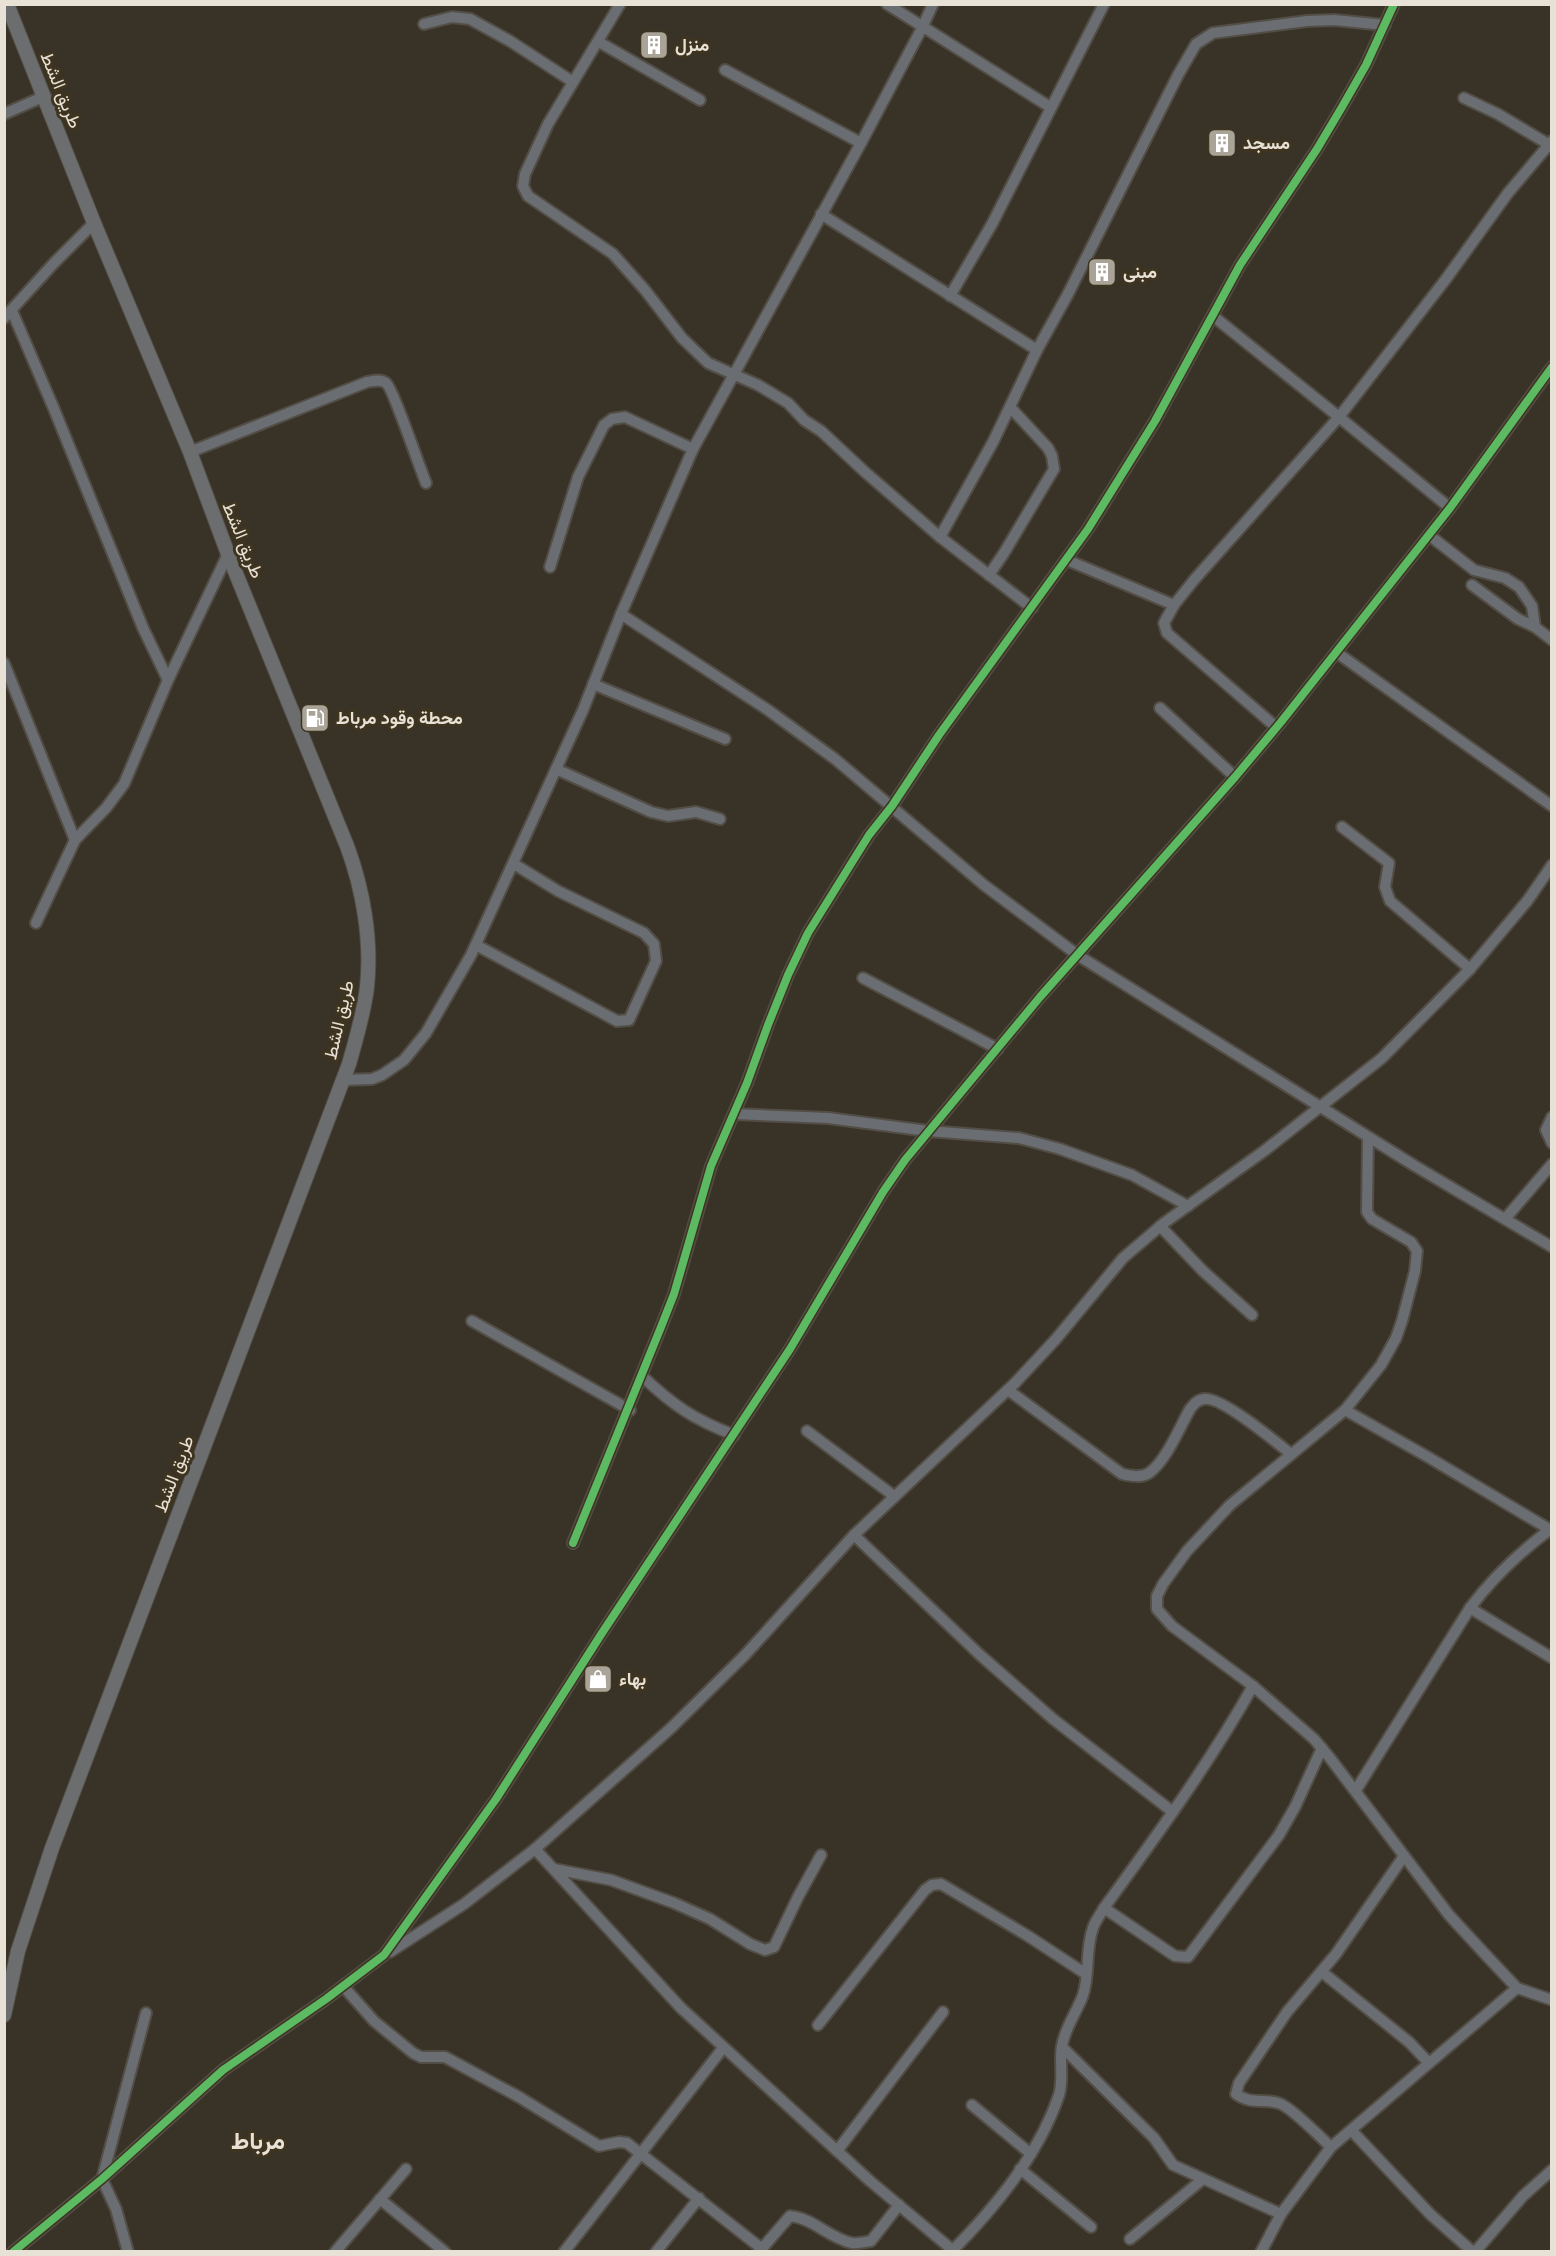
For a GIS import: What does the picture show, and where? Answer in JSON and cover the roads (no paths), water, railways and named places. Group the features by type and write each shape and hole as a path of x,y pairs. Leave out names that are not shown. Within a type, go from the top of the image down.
{"main road":[{"name":"طريق الشط","path":"4,2015 18,1951 49,1857 343,1080 356,1037 367,986 368,947 360,888 347,846 228,554 190,452 94,223 12,6"}],"street":[{"path":"620,4 548,124 525,174 523,186 526,192 613,254 693,350 715,367 758,385 788,403 804,420 821,431 940,537 1032,608"},
{"path":"887,4 1050,107"},
{"path":"343,1080 372,1079 382,1075 404,1059 426,1033 476,945 556,769 693,449 861,143 933,4"},
{"path":"950,296 992,224 1104,4"},
{"path":"573,1543 630,1410 674,1294 711,1167 768,1024 808,933 864,844 939,735 1067,560 1155,421 1239,265 1342,107 1366,65 1394,4"},
{"path":"424,24 452,17 470,19 510,41 573,82"},
{"path":"940,537 1010,407 1178,75 1201,40 1213,33 1287,22 1334,20 1385,25"},
{"path":"599,42 700,100"},
{"path":"725,70 861,143"},
{"path":"4,114 45,96"},
{"path":"1276,727 1167,633 1164,623 1174,605 1194,580 1340,417 1446,279 1508,192 1550,142 1464,98"},
{"path":"820,214 1037,350"},
{"path":"94,223 8,314 54,409 143,628 168,680"},
{"path":"1213,316 1450,508"},
{"path":"384,1955 496,1799 790,1349 884,1192 928,1131 1276,727 1450,508 1551,367"},
{"path":"190,452 368,382 382,381 387,384 394,399 426,483"},
{"path":"989,575 1054,469 1048,448 1010,407"},
{"path":"550,567 578,477 604,425 609,421 625,417 693,449"},
{"path":"1429,535 1474,570 1505,578 1519,587 1532,606 1535,627"},
{"path":"36,923 75,840 106,808 124,784 168,680 228,554"},
{"path":"1067,560 1174,605"},
{"path":"1472,585 1551,640"},
{"path":"621,614 768,710 835,759 984,885 1079,956 1368,1137 1551,1247"},
{"path":"1336,652 1551,806"},
{"path":"4,663 75,840"},
{"path":"593,684 725,739"},
{"path":"1160,708 1235,777"},
{"path":"556,769 651,812 668,816 696,812 720,819"},
{"path":"1342,827 1389,863 1385,887 1390,901 1470,969"},
{"path":"476,945 616,1021 629,1020 635,1010 656,961 656,949 649,938 628,925 558,891 514,864"},
{"path":"13,2252 102,2179 223,2070 384,1955 455,1910 535,1849 629,1766 746,1654 854,1535 1008,1390 1056,1340 1123,1258 1160,1226 1321,1107 1382,1058 1470,969 1550,870"},
{"path":"863,978 998,1049"},
{"path":"734,1114 828,1119 928,1131 1004,1136 1033,1141 1131,1174 1188,1206"},
{"path":"1551,1117 1546,1130 1551,1143"},
{"path":"1368,1137 1367,1212 1371,1219 1411,1242 1417,1251 1396,1338 1381,1365 1345,1410 1230,1505 1188,1551 1162,1584 1157,1596 1157,1610 1172,1626 1253,1686 1322,1748 1449,1915 1517,1988 1551,2000"},
{"path":"1505,1220 1551,1164"},
{"path":"1160,1226 1203,1271 1252,1315"},
{"path":"472,1321 630,1410"},
{"path":"642,1376 684,1412 734,1435"},
{"path":"1008,1390 1122,1474 1134,1477 1148,1474 1159,1464 1190,1409 1196,1402 1206,1398 1223,1403 1291,1454"},
{"path":"1345,1410 1550,1528 1514,1558 1484,1589 1356,1790"},
{"path":"807,1431 894,1496"},
{"path":"854,1535 979,1654 1053,1719 1173,1812"},
{"path":"1470,1608 1551,1658"},
{"path":"535,1849 642,1968 723,2048 953,2251 989,2211 1031,2154 1047,2126 1060,2093 1063,2068 1062,2047 1066,2031 1083,1996 1093,1927 1228,1731 1253,1686"},
{"path":"1104,1908 1175,1956 1188,1957 1279,1835 1322,1748"},
{"path":"554,1869 611,1880 674,1904 710,1919 750,1944 765,1950 774,1947 821,1855"},
{"path":"1331,2147 1283,2105 1268,2100 1255,2102 1244,2100 1236,2094 1239,2083 1287,2012 1322,1972 1404,1856"},
{"path":"818,2025 924,1890 932,1885 941,1884 1086,1974"},
{"path":"1322,1972 1410,2042 1429,2063"},
{"path":"343,1986 374,2021 413,2053 421,2057 445,2057 519,2097 591,2143 599,2146 619,2142 627,2143 699,2198 760,2250 790,2216 802,2217 827,2233 853,2244 871,2241 899,2205"},
{"path":"1261,2252 1281,2214 1331,2147 1517,1988"},
{"path":"837,2151 944,2012"},
{"path":"128,2252 116,2209 102,2179 146,2013"},
{"path":"1062,2047 1154,2138 1173,2165 1281,2214"},
{"path":"564,2252 723,2048"},
{"path":"972,2105 1031,2154"},
{"path":"1352,2131 1431,2215 1474,2252 1523,2196 1551,2170"},
{"path":"334,2252 406,2169"},
{"path":"1020,2169 1091,2227"},
{"path":"1130,2240 1203,2179"},
{"path":"656,2252 699,2198"},
{"path":"380,2199 445,2252"}],"place":[{"name":"منزل","path":"654,45"},
{"name":"مسجد","path":"1222,143"},
{"name":"مبنى","path":"1102,272"},
{"name":"محطة وقود مرباط","path":"315,718"},
{"name":"بهاء","path":"598,1679"}],"district":[{"name":"مرباط","path":"258,2141"}]}
